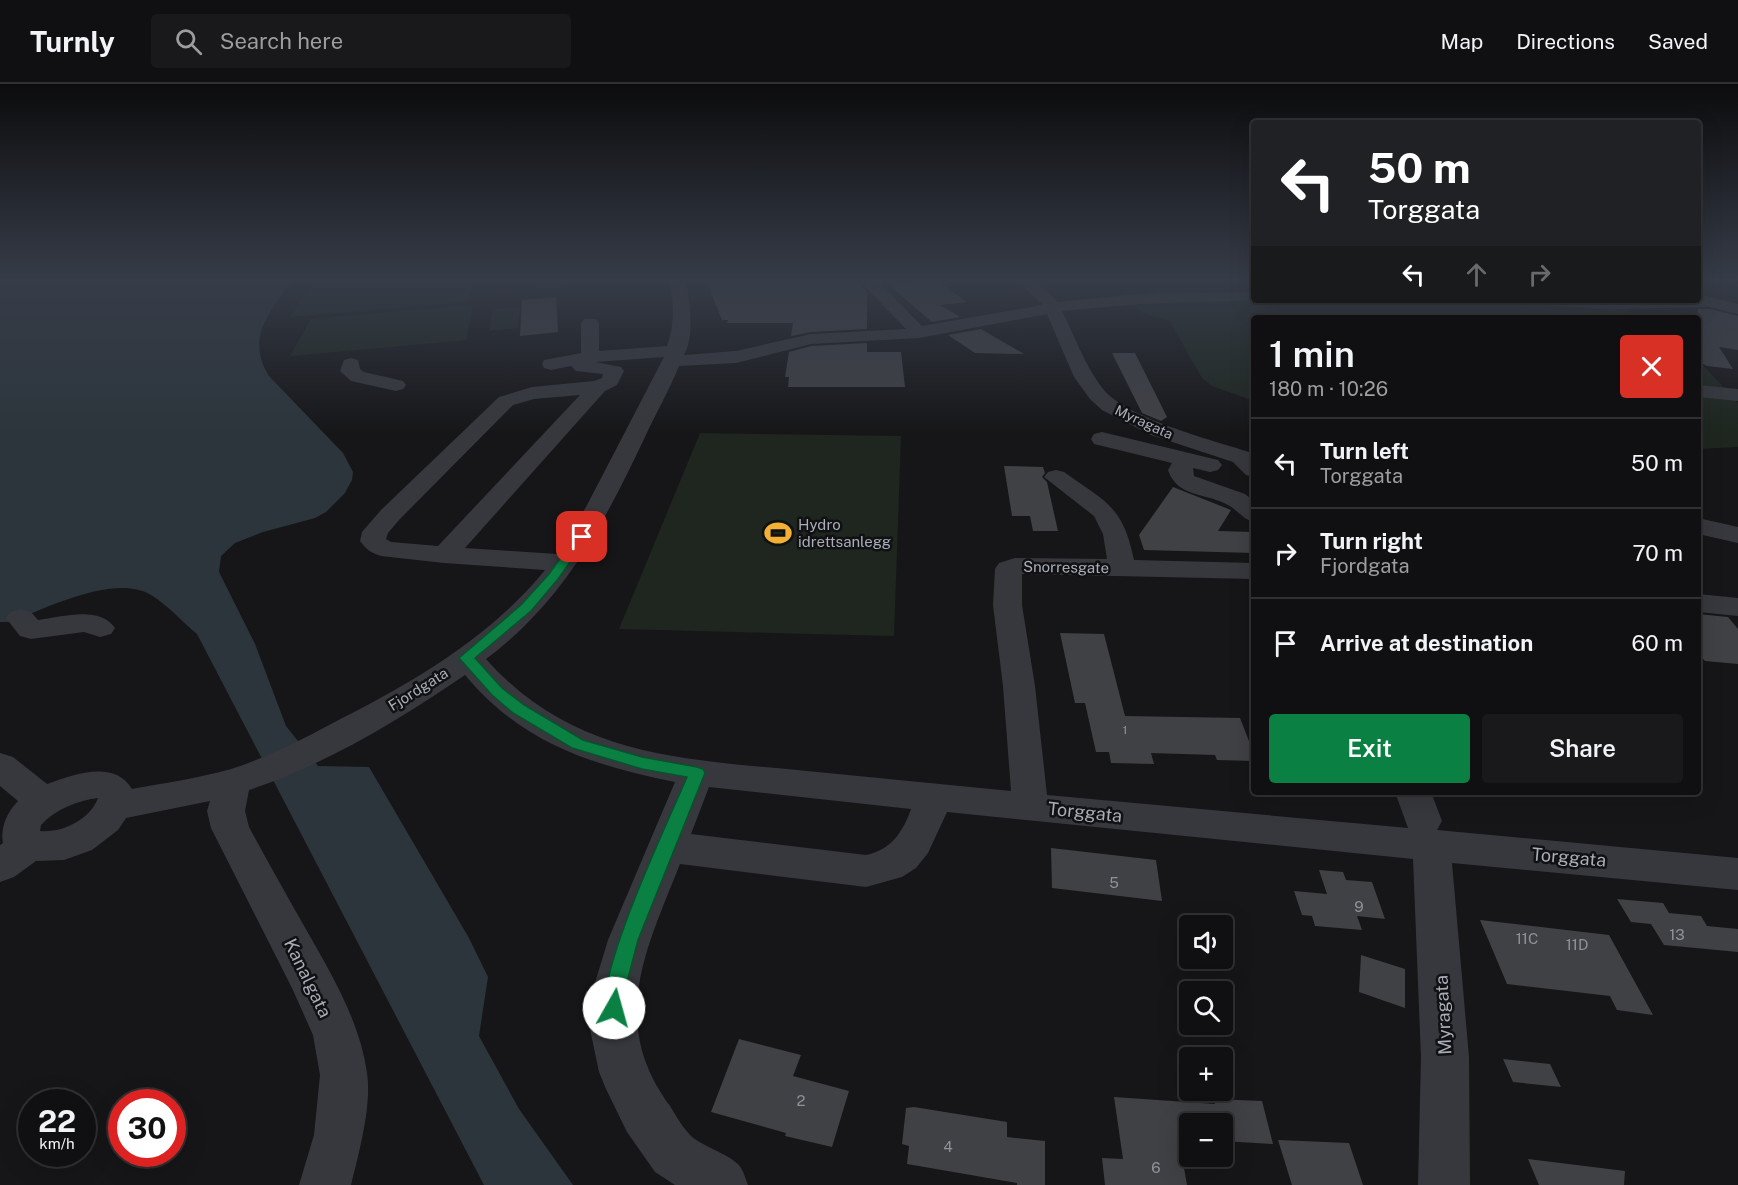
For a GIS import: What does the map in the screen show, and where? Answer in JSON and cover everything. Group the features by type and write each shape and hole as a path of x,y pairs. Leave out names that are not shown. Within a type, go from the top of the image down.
{"street":[{"path":"444,555 598,387 610,381 614,372 609,369 583,367 588,331"},
{"name":"Fjordgata","path":"116,806 248,776 311,750 398,703 466,658 526,608 564,563 582,537 675,356 679,331"},
{"path":"551,364 583,359 736,357 811,339 929,331"},
{"name":"Myragata","path":"1063,331 1084,377 1097,395 1109,406 1159,430 1251,464"},
{"path":"736,357 745,374"},
{"path":"351,364 350,371 358,377 396,385"},
{"path":"564,563 391,550 381,548 373,541 378,527 506,401 532,393 598,387"},
{"path":"1701,391 1738,395"},
{"path":"1102,439 1185,460 1251,464"},
{"path":"1185,460 1180,470 1183,479 1189,484 1236,499 1251,512"},
{"path":"1056,477 1104,512 1116,534 1122,568"},
{"path":"1701,527 1738,535"},
{"name":"Snorresgate","path":"1030,806 1017,668 1008,605 1006,577 1009,569 1027,565 1251,571"},
{"path":"1701,603 1738,607"},
{"path":"21,618 32,630 87,623 100,628"},
{"name":"Torggata","path":"466,658 497,692 519,709 578,744 642,763 697,773 1030,806 1422,819 1738,874"},
{"path":"0,766 44,802"},
{"path":"697,773 628,940 616,986 612,1029 623,1072 645,1114 673,1154 722,1185"},
{"name":"Kanalgata","path":"248,776 226,811 230,828 309,978 336,1035 344,1075 339,1135 325,1185"},
{"path":"99,784 111,788 117,795 116,806 101,823 78,838 14,856 21,840 19,832 22,822 44,802 72,789 99,784"},
{"path":"667,848 866,871 893,864 906,853 925,827 933,798"},
{"name":"Myragata","path":"1422,819 1443,996 1447,1125 1444,1185"}],"shaded area":[{"path":"0,331 262,331 259,349 269,376 343,453 353,472 352,480 345,493 326,512 315,518 263,532 235,543 221,556 219,572 255,644 286,726 318,766 369,767 469,938 488,977 479,1036 519,1109 573,1185 484,1185 197,634 151,595 136,589 100,590 61,602 11,622 0,622"},
{"path":"304,331 468,331 466,340 290,356"},
{"path":"1175,331 1251,331 1251,400 1212,386 1202,378"},
{"path":"1701,364 1738,403 1738,447 1701,449"},
{"name":"Hydro idrettsanlegg","path":"700,433 901,436 894,636 619,629"}],"building":[{"path":"520,331 558,331 558,332 520,336"},
{"path":"792,331 823,331 811,332 791,336"},
{"path":"985,331 1024,354 975,353 948,335"},
{"path":"1701,331 1738,331 1738,350 1719,347 1733,369 1707,366 1701,363"},
{"path":"867,343 867,352 901,352 905,387 788,387 789,377 785,377 789,352 811,346"},
{"path":"1112,353 1135,353 1167,417 1161,421 1142,413"},
{"path":"1004,466 1043,467 1045,473 1042,477 1047,482 1058,531 1033,531 1030,516 1012,516"},
{"path":"1173,487 1231,510 1218,531 1251,532 1251,553 1144,550 1139,535"},
{"path":"1701,614 1728,617 1738,629 1738,664 1705,661 1701,656"},
{"path":"1060,633 1104,634 1125,716 1240,718 1251,746 1251,761 1217,760 1215,755 1151,753 1154,764 1111,763 1109,752 1096,752 1085,703 1075,703"},
{"path":"1051,848 1156,860 1162,901 1052,888"},
{"path":"1319,870 1343,872 1346,880 1372,882 1385,919 1357,916 1362,930 1315,926 1312,916 1302,915 1294,891 1327,894"},
{"path":"1617,899 1663,903 1669,913 1701,916 1707,926 1738,929 1738,952 1664,945 1651,924 1631,922"},
{"path":"1480,920 1609,935 1653,1015 1617,1010 1610,996 1507,984"},
{"path":"1361,955 1405,969 1405,1008 1359,992"},
{"path":"739,1039 801,1055 793,1076 849,1091 832,1147 785,1136 786,1133 711,1112"},
{"path":"1503,1059 1550,1064 1561,1087 1513,1082"},
{"path":"1114,1097 1215,1104 1214,1101 1262,1101 1273,1144 1233,1142 1233,1113 1179,1113 1179,1167 1184,1167 1187,1185 1105,1185 1102,1158 1123,1159"},
{"path":"914,1107 1007,1122 1007,1137 1045,1141 1045,1185 1017,1185 1017,1183 907,1164 909,1146 902,1144 906,1108"},
{"path":"1278,1140 1349,1143 1363,1185 1292,1185"},
{"path":"1528,1159 1625,1171 1624,1185 1539,1185"}],"place":[{"name":"Hydro idrettsanlegg","path":"778,533"}],"route":[{"path":"582,537 554,577 526,608 466,658 497,692 519,709 578,744 642,763 697,773 628,940 616,986 614,1008"}]}
